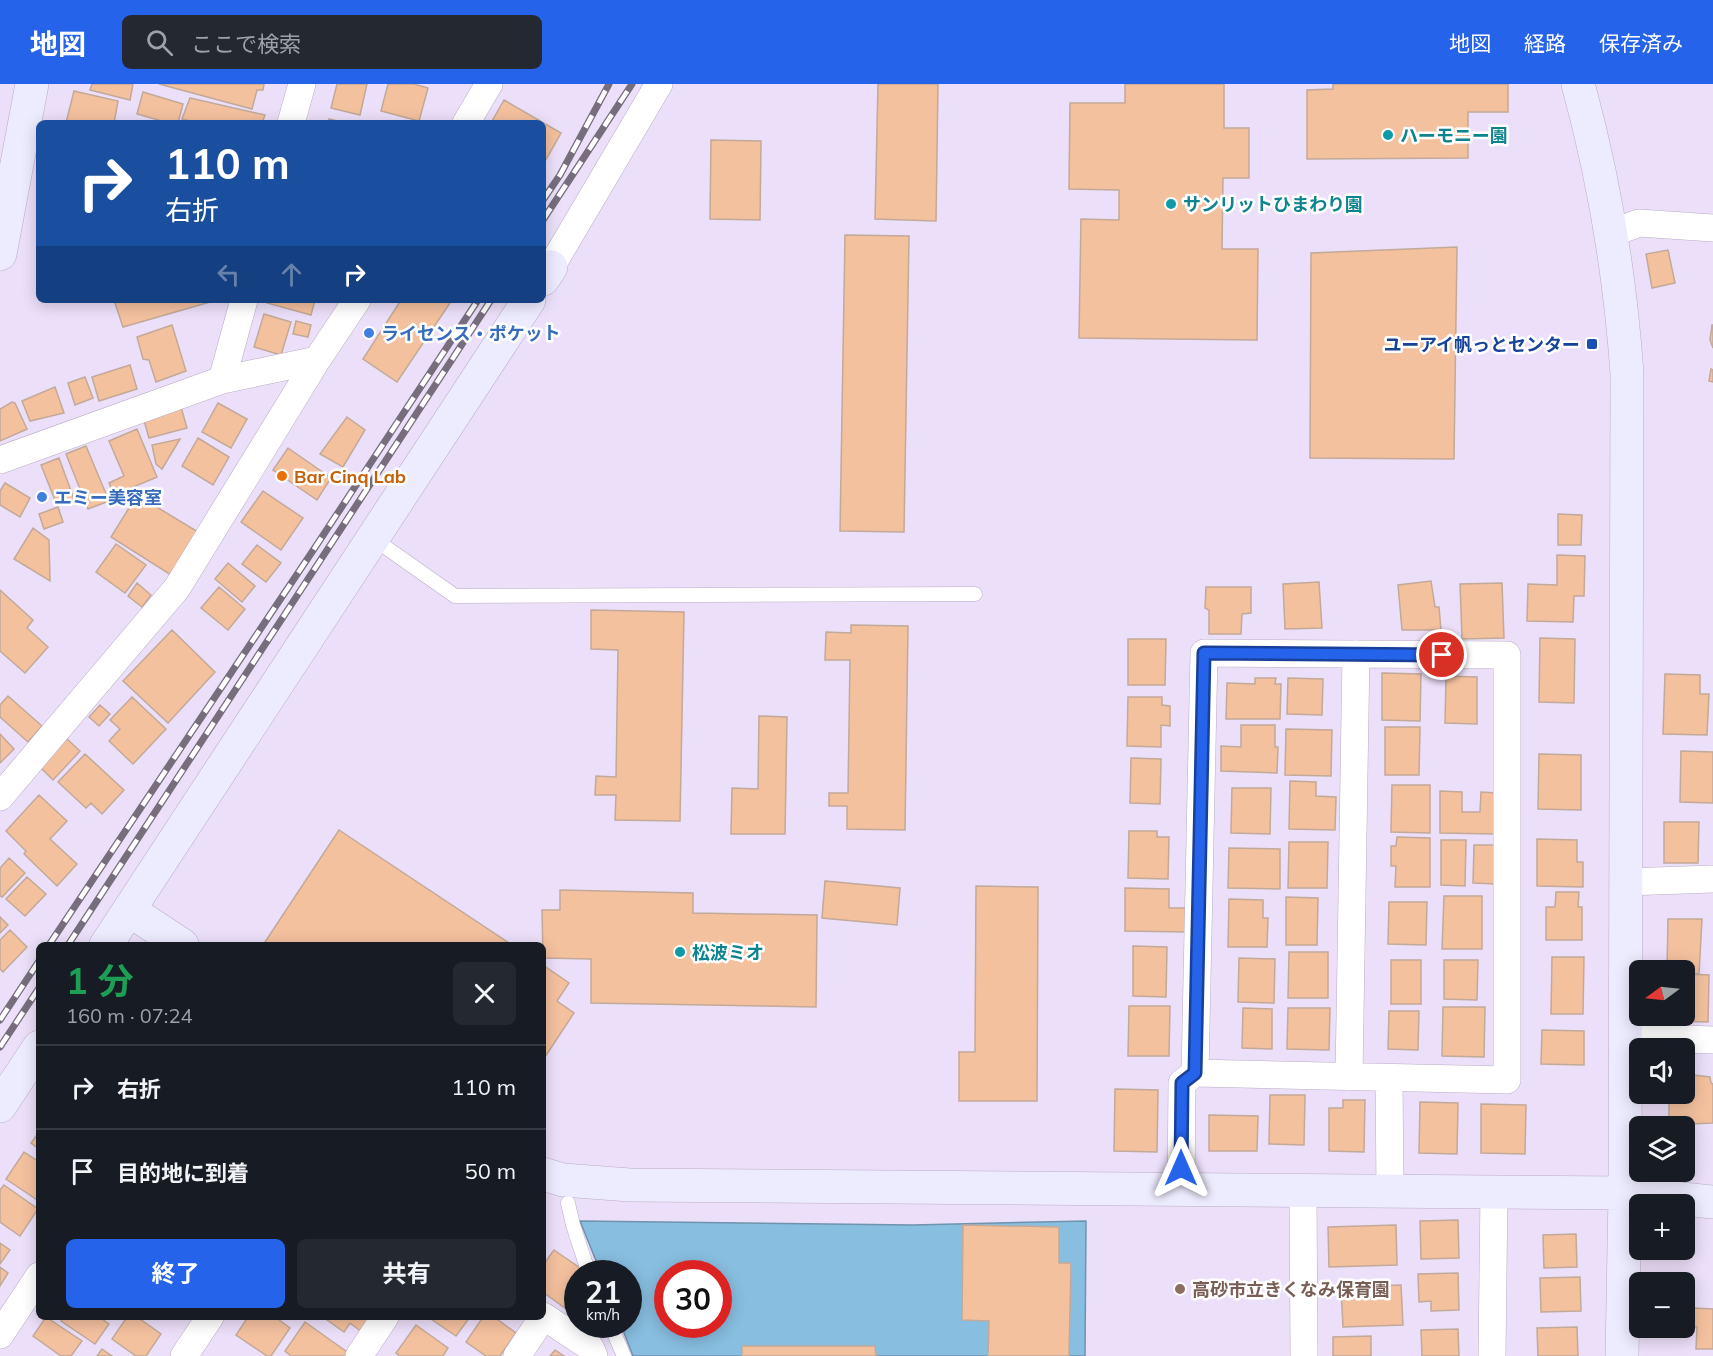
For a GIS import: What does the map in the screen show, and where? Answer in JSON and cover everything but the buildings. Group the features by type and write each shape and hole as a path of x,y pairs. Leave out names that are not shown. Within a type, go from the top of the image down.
{"street":[{"path":"0,254 32,84"},
{"path":"292,120 302,84"},
{"path":"468,120 489,84"},
{"path":"547,273 659,84"},
{"path":"1578,84 1592,132 1612,233 1622,303 1627,374 1626,1037 1622,1356"},
{"path":"1612,233 1639,223 1713,228"},
{"path":"222,380 243,303"},
{"path":"0,797 177,588 317,360 355,303"},
{"path":"108,942 527,303"},
{"path":"0,460 222,380 317,360"},
{"path":"1181,1189 1182,1083 1195,1073 1507,1080 1507,655 1204,653 1195,1073"},
{"path":"1349,1077 1356,654"},
{"path":"1626,882 1713,879"},
{"path":"129,910 177,942"},
{"path":"1626,1037 1713,1040"},
{"path":"0,1106 36,1052"},
{"path":"1389,1078 1390,1191"},
{"path":"546,1174 563,1180 630,1185 1625,1193 1713,1202"},
{"path":"1303,1190 1304,1356"},
{"path":"1492,1356 1494,1192"},
{"path":"0,1335 36,1281"},
{"path":"546,1319 590,1347 594,1356"},
{"path":"183,1356 208,1320"},
{"path":"359,1356 383,1320"},
{"path":"517,1356 541,1320"},
{"path":"0,1353 5,1356"}],"lane":[{"path":"374,539 455,596 975,594"},
{"path":"568,1203 584,1260"},
{"path":"616,1338 624,1356"}],"water":[{"path":"580,1221 913,1225 1086,1221 1085,1356 633,1356 626,1338 642,1338 642,1260 596,1260"}],"railway":[{"path":"546,196 560,175 609,84"},
{"path":"546,215 632,84"},
{"path":"51,942 476,303"},
{"path":"70,942 489,303"},
{"path":"0,1020 36,966"},
{"path":"0,1047 36,993"}],"place":[{"name":"ハーモニー園","path":"1388,135"},
{"name":"サンリットひまわり園","path":"1171,204"},
{"name":"ライセンス・ポケット","path":"369,333"},
{"name":"ユーアイ帆っとセンター","path":"1592,344"},
{"name":"Bar Cinq Lab","path":"282,476"},
{"name":"エミー美容室","path":"42,497"},
{"name":"松波ミオ","path":"680,952"},
{"name":"高砂市立きくなみ保育園","path":"1180,1289"}],"route":[{"path":"1181,1168 1182,1083 1195,1073 1204,653 1442,655"}]}
